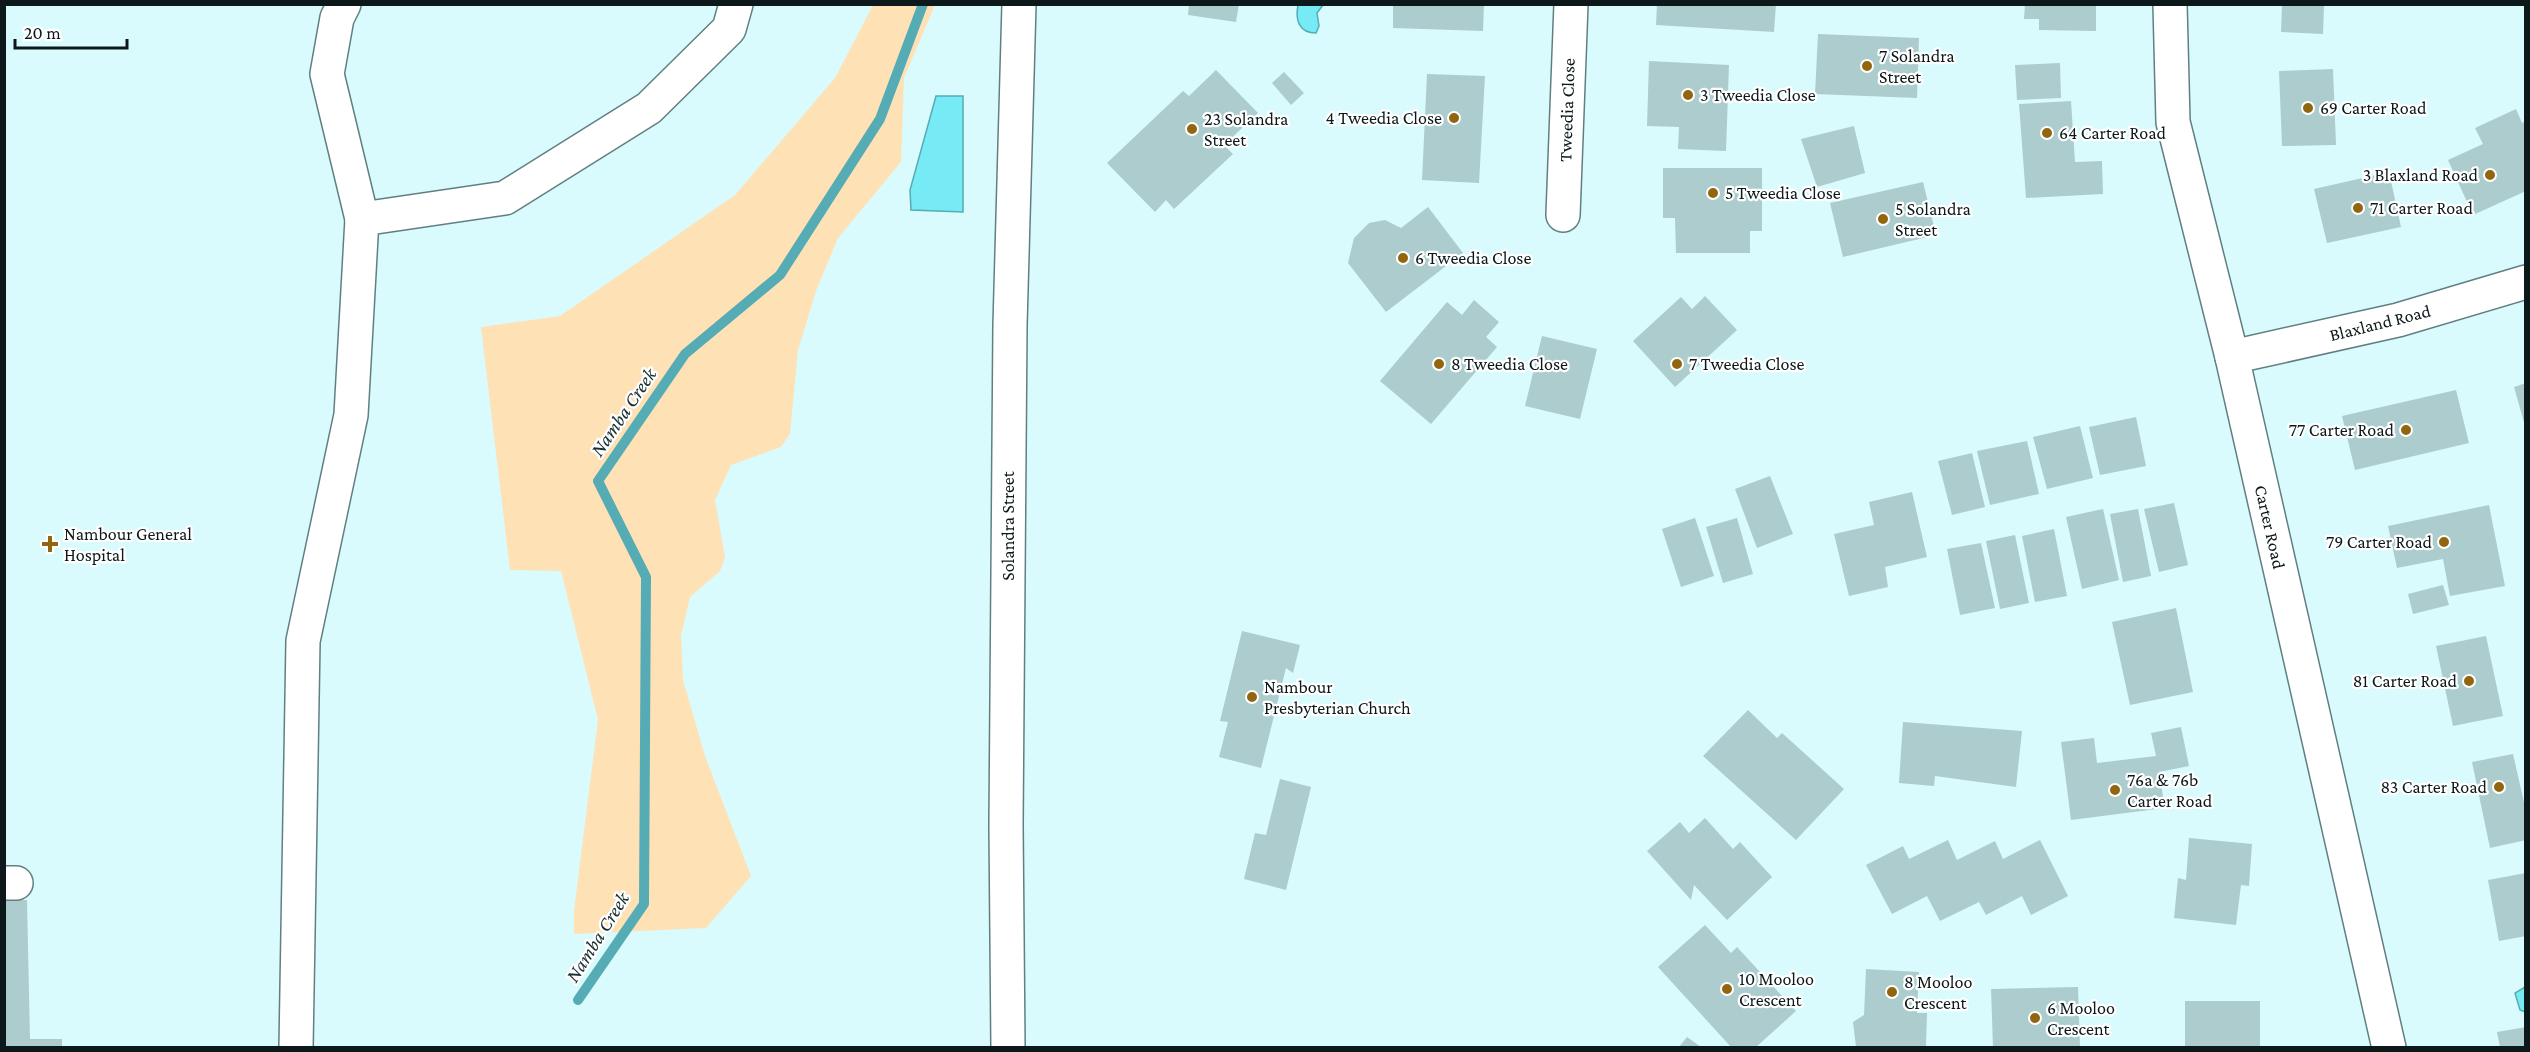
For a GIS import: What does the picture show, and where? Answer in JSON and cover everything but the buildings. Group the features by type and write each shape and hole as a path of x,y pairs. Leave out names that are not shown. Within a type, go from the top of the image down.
{"street":[{"path":"296,1047 303,641 351,415 362,219 327,74 337,18 344,4"},
{"path":"362,219 505,198 650,108 729,30 736,4"},
{"name":"Solandra Street","path":"1008,1047 1006,825 1010,326 1019,4"},
{"name":"Tweedia Close","path":"1563,215 1571,4"},
{"name":"Carter Road","path":"2170,4 2173,122 2232,357 2389,1047"},
{"name":"Blaxland Road","path":"2232,357 2398,320 2526,282"}],"shaded area":[{"path":"873,5 935,5 904,78 901,162 838,238 816,291 798,350 790,434 781,447 731,465 715,500 725,557 720,571 690,597 681,636 683,680 705,756 751,876 706,928 574,934 574,911 598,720 561,571 510,570 481,327 560,316 735,195 835,78"}],"water":[{"path":"1298,5 1323,5 1317,13 1319,26 1316,33 1306,31 1300,25 1297,16"},
{"path":"936,96 963,96 963,212 911,210 910,190"},
{"path":"2525,987 2525,1012 2520,1010 2515,993"}],"waterway":[{"name":"Namba Creek","path":"578,1000 644,904 646,577 598,481 685,354 780,275 880,119 923,4"}],"place":[{"name":"7 Solandra Street","path":"1867,66"},
{"name":"3 Tweedia Close","path":"1688,95"},
{"name":"69 Carter Road","path":"2308,108"},
{"name":"4 Tweedia Close","path":"1454,118"},
{"name":"23 Solandra Street","path":"1192,129"},
{"name":"64 Carter Road","path":"2047,133"},
{"name":"3 Blaxland Road","path":"2490,175"},
{"name":"5 Tweedia Close","path":"1713,193"},
{"name":"71 Carter Road","path":"2358,208"},
{"name":"5 Solandra Street","path":"1883,219"},
{"name":"6 Tweedia Close","path":"1403,258"},
{"name":"8 Tweedia Close","path":"1439,364"},
{"name":"7 Tweedia Close","path":"1677,364"},
{"name":"77 Carter Road","path":"2406,430"},
{"name":"79 Carter Road","path":"2444,542"},
{"name":"Nambour General Hospital","path":"50,544"},
{"name":"81 Carter Road","path":"2469,681"},
{"name":"Nambour Presbyterian Church","path":"1252,697"},
{"name":"83 Carter Road","path":"2499,787"},
{"name":"76a & 76b Carter Road","path":"2115,790"},
{"name":"10 Mooloo Crescent","path":"1727,989"},
{"name":"8 Mooloo Crescent","path":"1892,992"},
{"name":"6 Mooloo Crescent","path":"2035,1018"}]}
